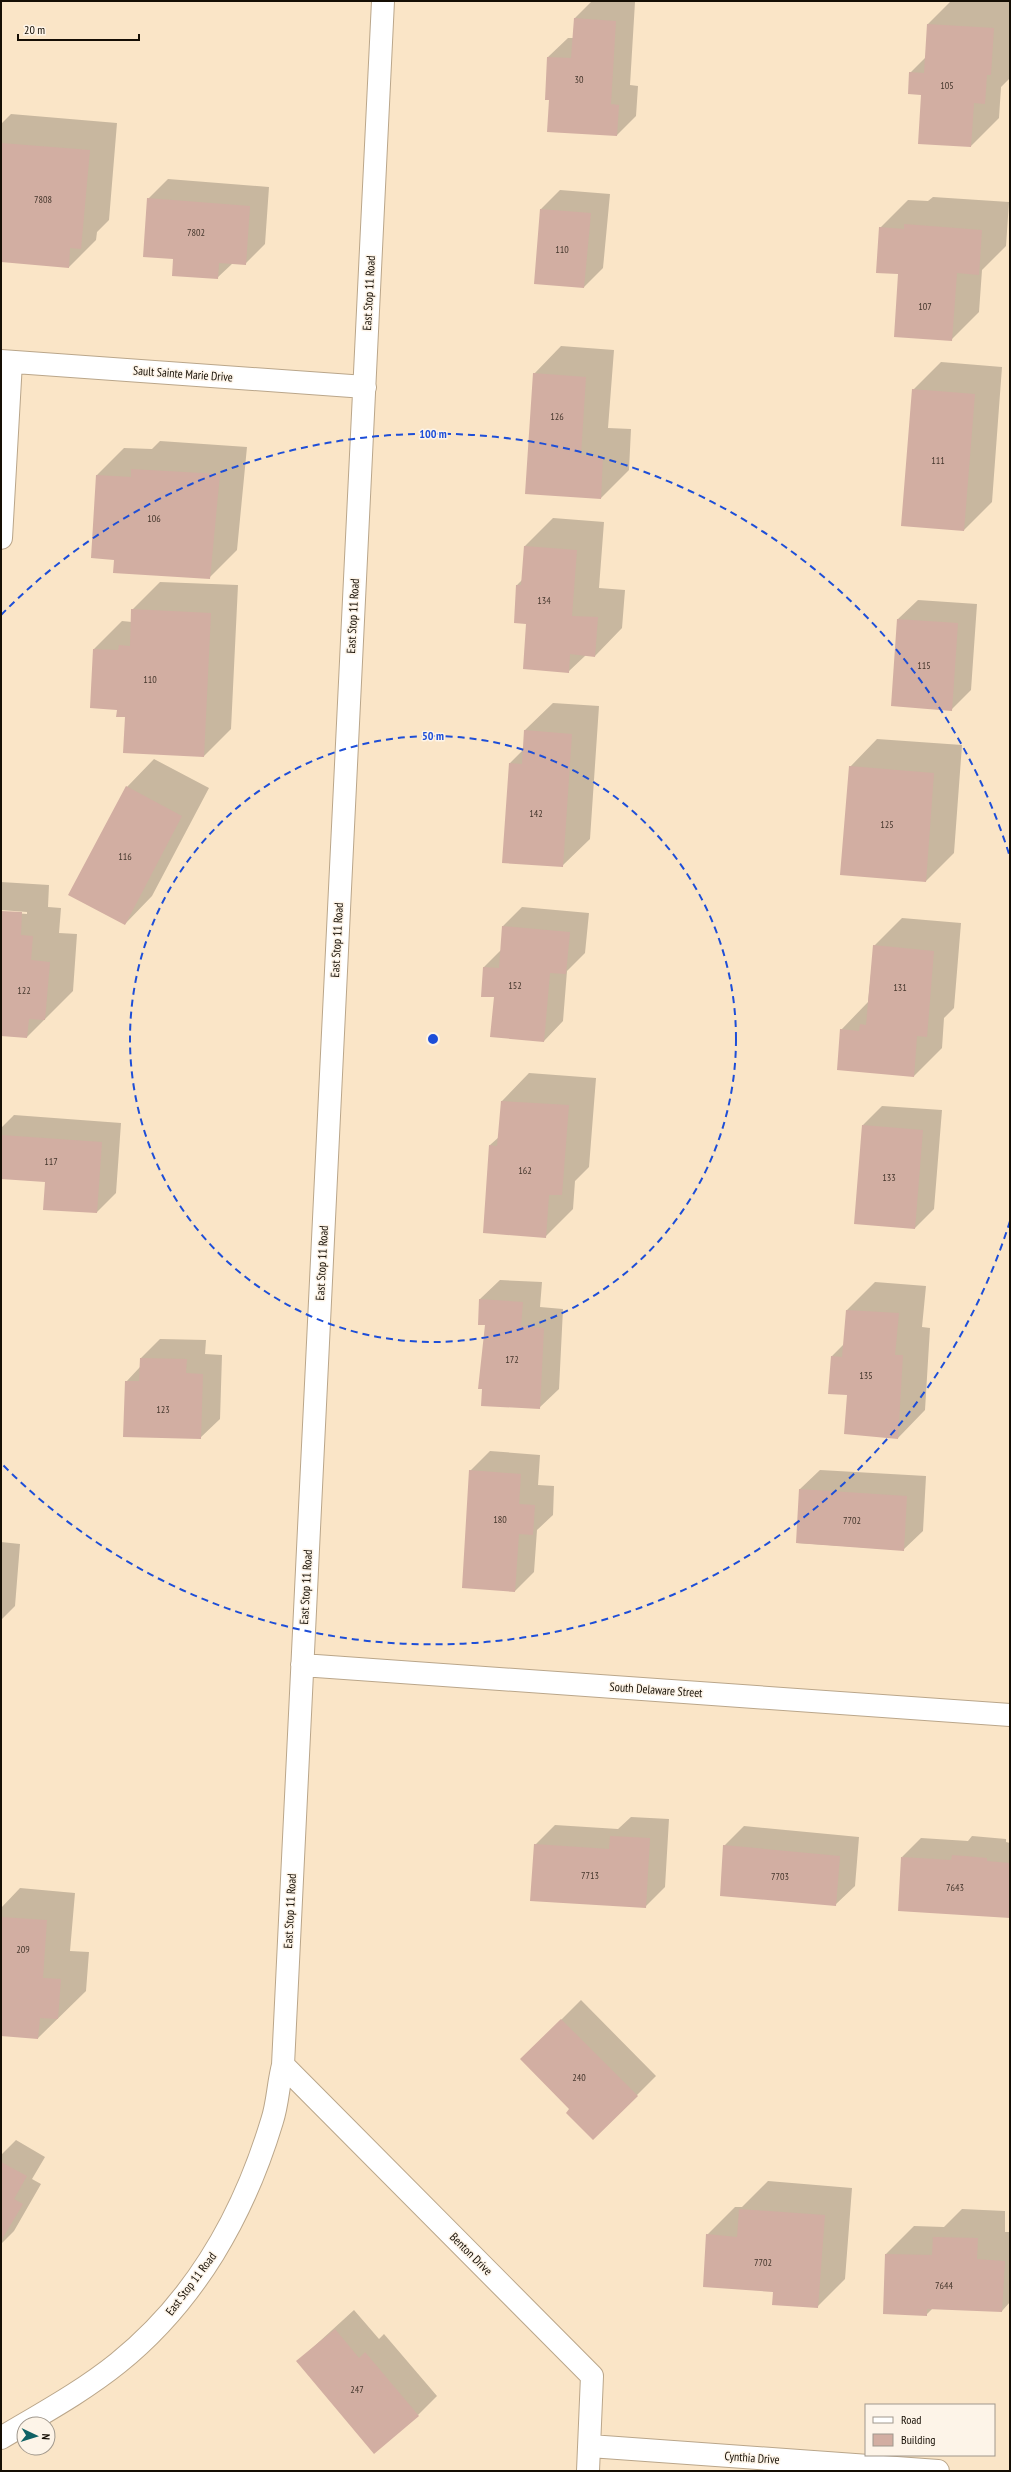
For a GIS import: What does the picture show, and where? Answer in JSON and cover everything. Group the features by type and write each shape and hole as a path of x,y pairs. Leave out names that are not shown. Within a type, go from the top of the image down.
{"street":[{"name":"East Stop 11 Road","path":"1,2438 87,2385 119,2362 162,2322 209,2262 238,2212 260,2158 277,2103 283,2065 383,1"},
{"name":"Sault Sainte Marie Drive","path":"6,361 365,386"},
{"path":"1,538 6,361"},
{"name":"South Delaware Street","path":"302,1665 1010,1715"},
{"name":"Benton Drive","path":"283,2065 592,2376 588,2471"},
{"name":"Cynthia Drive","path":"590,2446 938,2471"}],"building":[{"path":"574,18 616,21 611,104 619,105 617,136 547,132 549,100 545,100 547,57 571,58"},
{"path":"927,24 994,28 991,75 987,75 985,104 974,103 971,147 918,144 921,95 908,94 909,72 924,73"},
{"path":"1,143 90,150 81,249 70,248 69,268 1,262"},
{"path":"147,198 250,206 246,265 219,263 218,279 172,276 173,259 143,257"},
{"path":"540,209 591,213 584,288 534,284"},
{"path":"904,224 982,230 979,275 957,273 952,341 894,337 898,274 876,273 879,227 904,229"},
{"path":"533,373 586,377 581,455 603,457 601,499 525,494"},
{"path":"912,389 975,394 964,531 901,526"},
{"path":"131,469 220,474 210,579 113,573 114,560 91,558 96,475 131,477"},
{"path":"524,546 577,550 572,616 598,617 595,657 570,654 569,673 523,669 526,624 514,623 516,585 521,585"},
{"path":"131,609 211,613 204,757 123,753 125,717 116,717 117,710 90,708 93,649 118,650 119,645 130,646"},
{"path":"897,619 958,623 952,711 891,706"},
{"path":"524,730 572,734 563,867 502,863 509,763 522,764"},
{"path":"849,766 934,773 926,882 840,875"},
{"path":"126,786 182,816 125,925 68,895"},
{"path":"1,911 22,912 21,935 33,936 31,960 50,962 45,1020 29,1019 27,1038 1,1036"},
{"path":"502,926 570,932 566,974 550,973 544,1042 490,1037 494,997 481,997 483,967 499,968"},
{"path":"873,945 934,951 927,1037 917,1036 914,1077 837,1070 840,1029 859,1031 860,1024 866,1025"},
{"path":"501,1101 569,1105 562,1195 549,1195 546,1238 483,1233 489,1145 497,1146"},
{"path":"862,1125 923,1130 915,1229 854,1224"},
{"path":"1,1135 102,1142 97,1213 43,1210 45,1182 1,1179"},
{"path":"479,1299 523,1302 521,1326 544,1328 540,1409 481,1406 482,1389 478,1389 485,1325 478,1325"},
{"path":"846,1310 899,1313 895,1355 903,1355 898,1439 844,1434 847,1395 828,1394 831,1356 842,1357"},
{"path":"140,1358 187,1359 186,1373 203,1374 201,1439 123,1437 125,1381 139,1381"},
{"path":"469,1470 521,1474 519,1504 535,1505 533,1535 519,1534 515,1592 462,1588"},
{"path":"799,1489 907,1496 904,1551 796,1543"},
{"path":"610,1836 650,1838 646,1908 530,1901 534,1844 609,1849"},
{"path":"723,1845 840,1856 836,1906 720,1896"},
{"path":"952,1855 987,1858 987,1861 1010,1863 1010,1918 898,1911 901,1857 951,1860"},
{"path":"1,1917 47,1920 43,1978 61,1979 58,2019 40,2018 38,2039 1,2036"},
{"path":"561,2019 638,2096 593,2140 566,2113 569,2109 520,2059"},
{"path":"1,2162 27,2176 14,2199 23,2204 1,2241"},
{"path":"739,2209 825,2215 818,2308 772,2305 773,2292 703,2287 706,2234 737,2237"},
{"path":"933,2237 978,2238 977,2259 1005,2261 1002,2312 927,2309 927,2316 883,2314 885,2254 932,2255"},
{"path":"335,2329 359,2358 365,2352 419,2416 374,2454 296,2361"}]}
